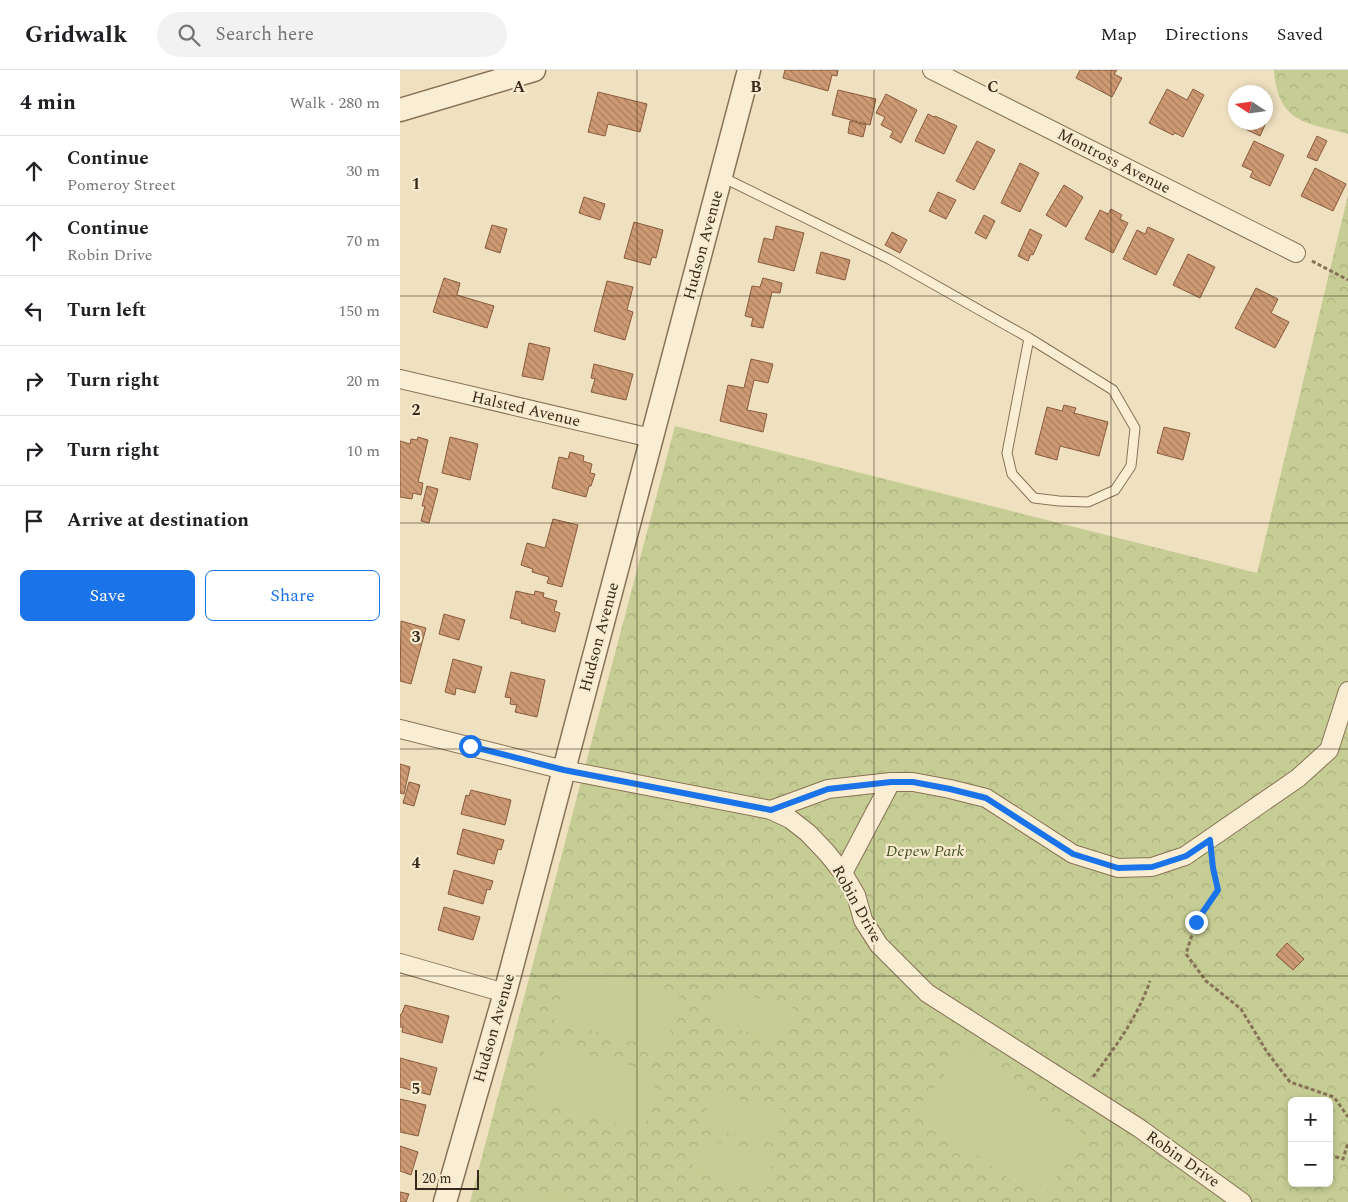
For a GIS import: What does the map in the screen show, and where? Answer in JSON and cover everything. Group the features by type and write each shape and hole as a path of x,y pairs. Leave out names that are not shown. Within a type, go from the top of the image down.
{"street":[{"path":"400,110 534,70"},
{"name":"Hudson Avenue","path":"444,1202 504,993 749,70"},
{"name":"Montross Avenue","path":"932,70 1296,253"},
{"name":"Halsted Avenue","path":"400,379 651,438"},
{"path":"771,810 828,789 891,782 913,782 986,798 1073,854 1118,868 1152,867 1186,856 1298,778 1329,750 1348,691"},
{"name":"Robin Drive","path":"400,729 564,770 771,810 790,819 808,832 843,873 856,895 863,920 879,946 927,993 1139,1128 1242,1202"},
{"path":"843,873 891,782"},
{"path":"400,963 504,993"}],"lane":[{"path":"722,177 889,259 1029,338 1113,390 1135,428 1131,466 1115,490 1088,502 1059,502 1034,498 1012,474 1007,453 1029,338"}],"path":[{"path":"1296,253 1348,280"},
{"path":"1210,840 1218,890 1196,922 1186,954 1206,981 1241,1009 1267,1052 1290,1082 1334,1098 1348,1117"},
{"path":"1082,1092 1127,1030 1143,1003 1150,981"},
{"path":"1333,1155 1343,1159 1348,1143"}],"green space":[{"path":"1274,70 1348,70 1348,134 1316,126 1297,118 1289,112 1278,93"},
{"name":"Depew Park","path":"1348,195 1348,1202 470,1202 675,426 1257,573"},
{"path":"569,964 680,993 666,1050 554,1021"},
{"path":"719,989 793,1007 785,1041 710,1023"},
{"path":"547,1044 658,1073 644,1130 532,1101"},
{"path":"964,1048 1086,1136 1040,1201 917,1112"},
{"path":"710,1093 784,1110 776,1144 702,1127"},
{"path":"700,1138 774,1156 766,1190 691,1172"},
{"path":"545,1193 572,1196 582,1202 511,1202 518,1198"}],"building":[{"path":"785,70 838,70 837,76 832,75 828,91 783,78"},
{"path":"1080,70 1117,70 1114,74 1122,78 1112,97 1076,78"},
{"path":"1167,89 1187,100 1193,89 1204,95 1183,137 1175,133 1173,135 1149,123"},
{"path":"838,90 876,99 870,125 832,115"},
{"path":"598,92 647,104 640,132 608,124 605,136 588,132"},
{"path":"886,94 917,110 901,143 890,137 893,131 881,125 885,117 876,113"},
{"path":"928,114 957,126 944,154 915,141"},
{"path":"850,121 866,125 863,137 848,133"},
{"path":"1247,130 1263,130 1260,136"},
{"path":"1317,136 1327,141 1317,161 1307,157"},
{"path":"977,141 995,150 974,190 956,181"},
{"path":"1254,141 1284,155 1270,186 1250,177 1253,171 1242,166"},
{"path":"1020,163 1039,173 1020,212 1001,203"},
{"path":"1315,168 1346,184 1333,211 1301,196"},
{"path":"1064,185 1083,197 1066,227 1046,215"},
{"path":"938,192 956,200 946,219 929,211"},
{"path":"584,197 605,204 600,220 579,213"},
{"path":"1111,209 1122,215 1120,219 1128,223 1113,253 1085,239 1100,210 1108,214"},
{"path":"984,215 995,221 986,239 975,233"},
{"path":"634,222 663,230 656,258 652,257 650,265 624,258"},
{"path":"492,225 507,229 500,253 485,248"},
{"path":"776,226 804,233 794,271 758,262 764,238 773,240"},
{"path":"1148,227 1174,239 1156,275 1123,259 1137,230 1145,234"},
{"path":"1030,229 1042,235 1033,255 1031,254 1028,261 1018,256"},
{"path":"892,232 907,240 900,253 885,245"},
{"path":"821,252 850,260 845,280 816,273"},
{"path":"1188,254 1215,267 1200,298 1173,285"},
{"path":"444,278 460,283 457,295 494,306 487,328 433,312"},
{"path":"763,278 782,283 780,293 772,292 763,328 751,326 753,318 745,316 752,286 760,287"},
{"path":"607,281 633,287 627,310 633,312 625,340 594,331"},
{"path":"1256,288 1278,299 1271,313 1289,322 1275,348 1235,328"},
{"path":"529,343 550,348 543,380 522,376"},
{"path":"751,359 773,364 768,383 754,380 747,410 767,414 763,432 720,421 728,385 744,388"},
{"path":"594,364 633,374 626,400 591,392 595,379 591,378"},
{"path":"1064,405 1076,408 1074,413 1108,422 1099,456 1060,446 1057,460 1035,454 1047,407 1062,411"},
{"path":"1164,427 1190,433 1183,460 1157,453"},
{"path":"418,437 428,440 418,482 423,483 421,495 413,493 412,499 400,497 400,441 410,444 411,439 417,440"},
{"path":"450,437 478,444 470,480 442,473"},
{"path":"570,452 584,456 583,461 592,464 590,473 595,474 586,497 552,488 559,457 568,459"},
{"path":"427,486 438,489 429,523 421,521 425,506 422,506"},
{"path":"553,519 578,525 562,587 547,583 549,577 532,572 533,569 521,565 527,543 545,548"},
{"path":"516,591 534,595 535,591 544,593 543,597 557,601 554,611 560,613 555,632 521,623 522,621 510,618"},
{"path":"444,614 465,620 459,640 439,634"},
{"path":"401,621 426,628 411,684 400,681"},
{"path":"453,659 482,667 475,693 456,688 455,695 445,692"},
{"path":"511,672 545,680 537,717 515,712 517,705 510,704 511,698 505,697"},
{"path":"400,764 410,767 404,794 400,793"},
{"path":"409,782 420,785 414,806 403,803"},
{"path":"471,790 511,800 505,825 461,814 466,795 469,796"},
{"path":"463,829 504,840 501,850 498,849 494,864 457,854"},
{"path":"454,870 493,881 490,890 487,889 483,904 448,894"},
{"path":"444,907 480,917 473,940 438,930"},
{"path":"1287,943 1304,959 1293,970 1276,955"},
{"path":"405,1005 449,1016 442,1043 402,1032 403,1027 400,1027 400,1015"},
{"path":"400,1058 437,1068 430,1095 400,1087"},
{"path":"400,1099 426,1105 418,1136 400,1132"},
{"path":"400,1146 418,1152 411,1175 400,1171"},
{"path":"400,1192 409,1194 406,1202 400,1202"}],"route":[{"path":"470,746 564,770 771,810 828,789 891,782 913,782 986,798 1073,854 1118,868 1152,867 1186,856 1210,840 1218,890 1196,922"}]}
